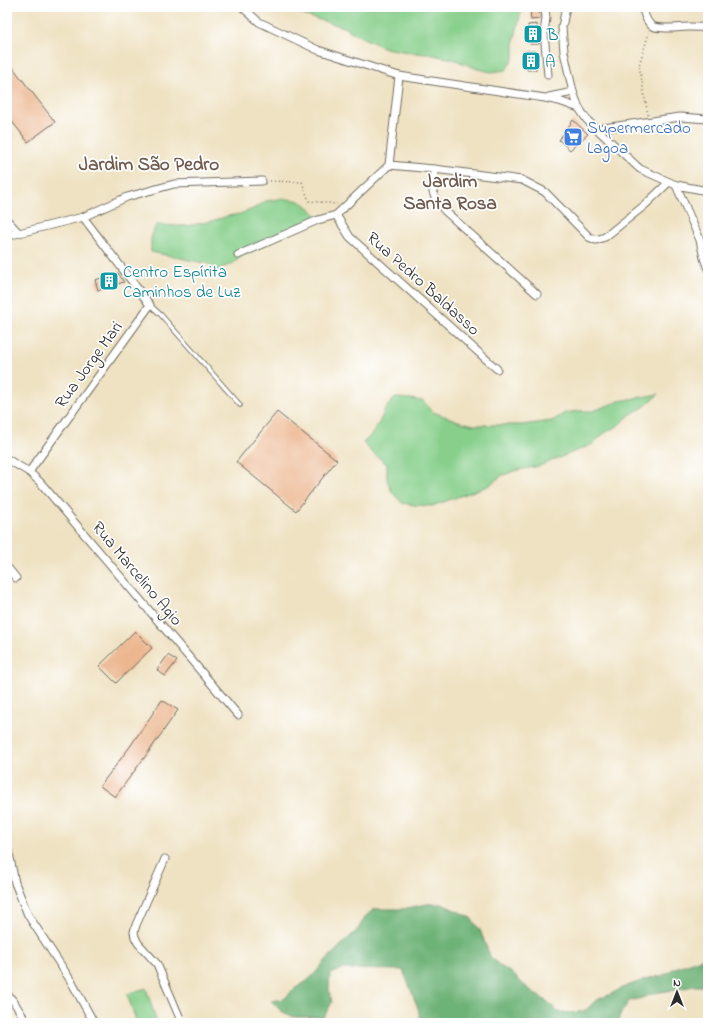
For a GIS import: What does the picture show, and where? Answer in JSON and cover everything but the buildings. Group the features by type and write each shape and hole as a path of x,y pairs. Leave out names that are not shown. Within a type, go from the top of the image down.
{"street":[{"path":"242,7 259,22 318,50 399,76 545,98 579,108"},
{"path":"546,7 544,33 548,75"},
{"path":"566,7 562,27 563,46 573,92 579,108 587,120 640,169 676,185 708,191"},
{"path":"642,7 647,20 652,26 673,28 708,28"},
{"path":"238,255 318,220 336,215 389,165 399,76"},
{"path":"545,98 573,92"},
{"path":"597,129 680,117 708,119"},
{"path":"389,165 522,180 545,192 589,237 596,240 605,237 645,205 669,182"},
{"path":"434,169 433,192 436,200 445,211 537,294"},
{"path":"7,236 83,217 127,197 174,184 262,181"},
{"path":"676,185 700,240 708,269"},
{"name":"Rua Pedro Baldasso","path":"336,215 350,237 497,369"},
{"path":"83,217 150,305"},
{"path":"7,220 19,233"},
{"name":"Rua Jorge Mari","path":"28,472 150,305"},
{"name":"Rua Marcelino Agio","path":"7,459 28,472 40,482 238,715"},
{"path":"7,567 16,578"},
{"path":"8,851 15,883 28,915 71,981 94,1023"},
{"path":"165,859 134,932 138,943 157,964 182,1023"},
{"path":"7,994 14,1002 27,1023"}],"lane":[{"path":"150,305 161,315 240,405"}],"path":[{"path":"649,122 639,65 652,26"},
{"path":"262,181 302,182 309,201 347,205"}],"green space":[{"path":"286,7 522,7 514,42 514,57 506,70 491,72 478,69 453,59 385,48 344,27 306,16"},
{"path":"279,199 300,201 316,215 306,225 245,254 232,264 219,269 217,272 209,264 151,252 151,238 156,225 187,226 212,221 240,214 253,209 266,201"},
{"path":"659,394 616,427 603,434 593,444 539,466 514,471 501,476 488,486 432,506 402,503 392,492 387,480 387,464 363,443 372,434 385,409 395,398 423,401 433,412 474,425 522,425 552,421 565,413 593,411 619,401"},
{"path":"427,904 442,904 470,917 480,930 490,956 535,994 548,1002 558,1012 573,1013 586,1010 596,1000 622,988 649,978 662,976 675,968 703,958 708,958 708,986 695,986 655,993 629,1001 621,1013 619,1023 421,1023 418,1008 403,970 343,969 330,974 329,989 332,1002 324,1017 294,1017 281,1011 271,1001 284,999 294,989 307,981 358,929 366,916 374,909 402,909"},
{"path":"146,988 157,1023 137,1023 127,994"}],"place":[{"name":"B","path":"533,34"},
{"name":"A","path":"531,61"},
{"name":"Supermercado Lagoa","path":"573,137"},
{"name":"Centro Espírita Caminhos de Luz","path":"109,281"}],"district":[{"name":"Jardim São Pedro","path":"149,163"},
{"name":"Jardim Santa Rosa","path":"450,191"}]}
